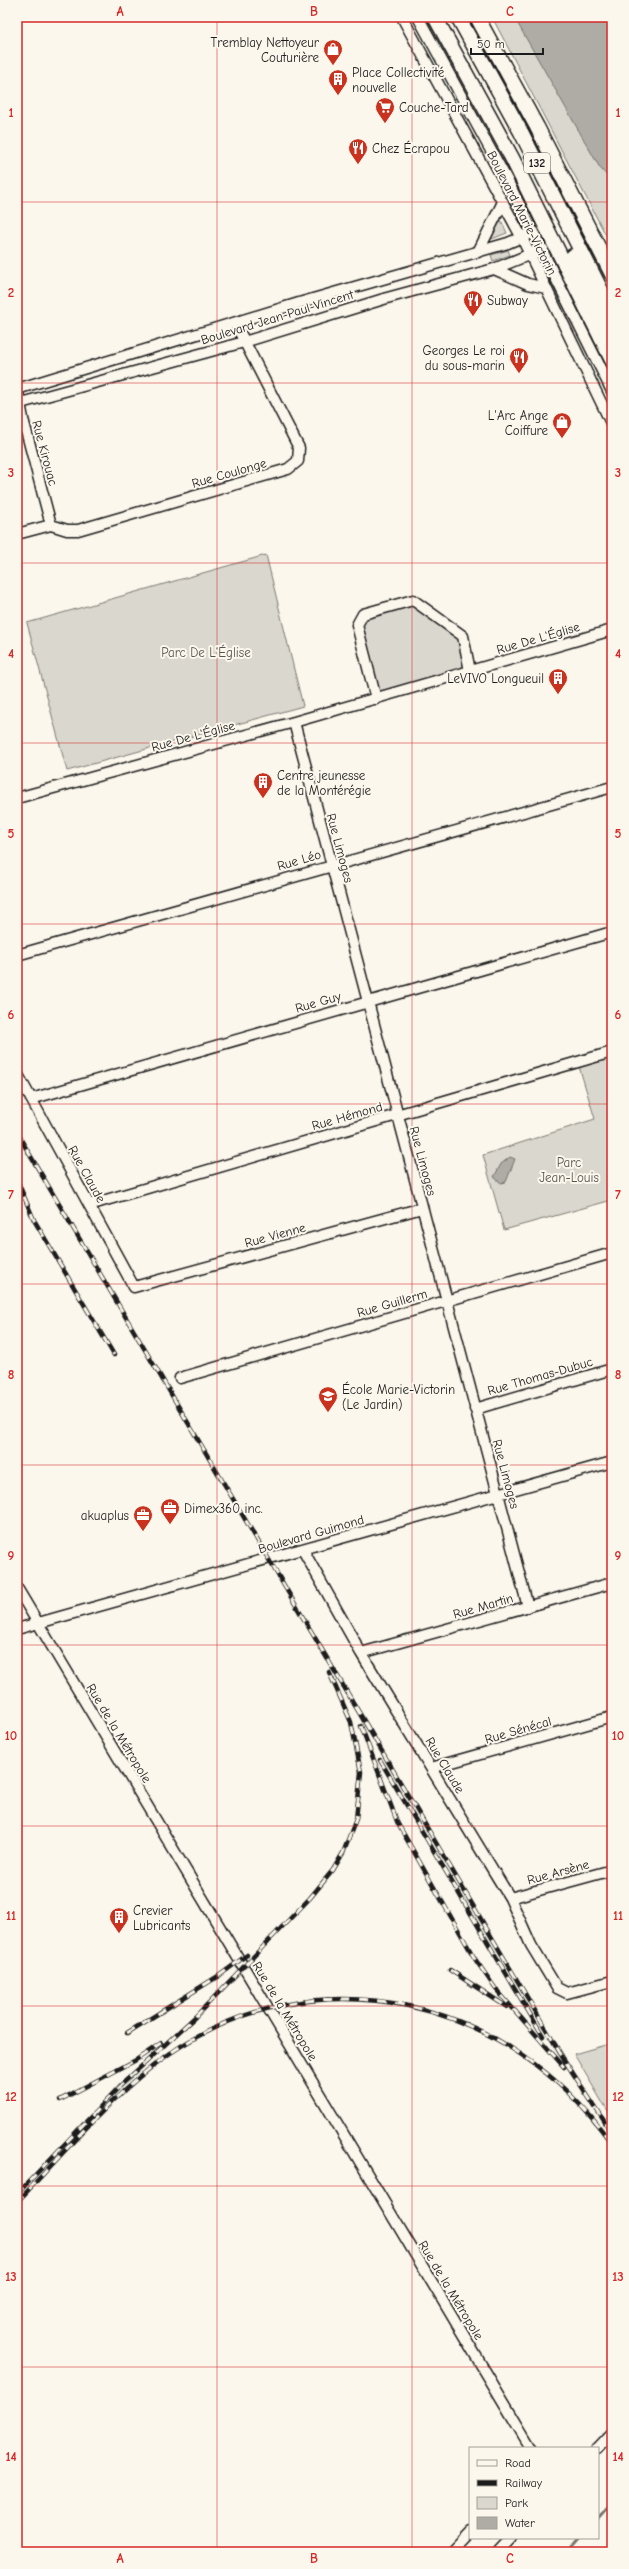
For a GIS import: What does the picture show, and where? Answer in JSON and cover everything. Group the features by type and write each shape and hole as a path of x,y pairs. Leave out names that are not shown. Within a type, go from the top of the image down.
{"highway":[{"path":"435,17 512,158 612,360"},
{"path":"446,17 543,198 612,337"},
{"name":"132","path":"458,17 521,132 612,312"},
{"path":"477,17 564,178 612,274"}],"street":[{"name":"Boulevard Marie-Victorin","path":"402,17 522,238 612,426"},
{"name":"Boulevard Marie-Victorin","path":"418,17 479,125 543,249 612,391"},
{"path":"478,252 503,202"},
{"name":"Boulevard Jean-Paul-Vincent","path":"17,388 478,252 522,238 534,232"},
{"name":"Boulevard Jean-Paul-Vincent","path":"18,404 244,342 387,298 494,269 543,249"},
{"path":"494,269 528,284 546,288"},
{"name":"Rue Coulonge","path":"17,534 51,525 67,530 78,530 288,469 298,461 299,448 234,323"},
{"name":"Rue Kirouac","path":"17,388 18,404 51,525"},
{"path":"376,699 357,625 363,614 413,600 463,636 470,671"},
{"name":"Rue De L'Église","path":"17,798 376,699 612,630"},
{"name":"Rue Limoges","path":"294,722 528,1607"},
{"name":"Rue Léo","path":"17,955 331,865 612,787"},
{"name":"Rue Guy","path":"31,1099 367,1001 612,932"},
{"name":"Rue Hémond","path":"89,1205 612,1052"},
{"name":"Rue Claude","path":"17,1073 134,1287"},
{"name":"Rue Vienne","path":"134,1287 422,1208"},
{"name":"Rue Guillerm","path":"180,1378 612,1253"},
{"name":"Rue Thomas-Dubuc","path":"475,1409 612,1369"},
{"name":"Boulevard Guimond","path":"17,1629 303,1550 612,1462"},
{"name":"Rue Claude","path":"303,1550 361,1653 510,1898 531,1945 557,1988 564,1993 612,1981"},
{"name":"Rue Martin","path":"361,1653 612,1583"},
{"name":"Rue de la Métropole","path":"17,1588 529,2447"},
{"name":"Rue Sénécal","path":"432,1768 612,1717"},
{"name":"Rue Arsène","path":"510,1898 612,1870"},
{"path":"599,2447 612,2433"},
{"path":"451,2552 469,2533"},
{"path":"498,2552 510,2539"}],"green space":[{"path":"492,17 571,17 612,84 612,247"},
{"path":"501,220 507,233 489,240"},
{"path":"508,250 510,255 493,261 491,255"},
{"name":"Parc De L'Église","path":"266,555 303,706 67,771 27,623"},
{"path":"413,600 463,636 470,671 376,699 357,625 363,614"},
{"name":"Parc Jean-Louis","path":"612,1054 612,1200 504,1230 483,1155 595,1119 578,1063"},
{"path":"612,2043 612,2119 574,2054"}],"water":[{"path":"514,17 612,17 612,181 600,168"},
{"path":"510,1157 515,1159 506,1182 501,1183 494,1177 501,1164"}],"waterway":[{"path":"599,2517 612,2502"},
{"path":"568,2552 579,2539"}],"railway":[{"path":"17,1133 563,2058 612,2133"},
{"path":"17,1180 34,1220 114,1355"},
{"path":"17,2194 120,2086 195,2017 310,1898 333,1870 343,1853 356,1819 361,1772 351,1722 329,1672"},
{"path":"361,1726 398,1824 475,1959 495,1988 564,2067"},
{"path":"380,1760 543,2036"},
{"path":"127,2033 220,1975 247,1955"},
{"path":"450,1970 507,2007"},
{"path":"17,2202 109,2105 128,2087 169,2054 227,2022 287,2004 348,1999 408,2006 467,2025 521,2054 570,2094 612,2144"},
{"path":"60,2100 136,2060 161,2043"}],"place":[{"name":"Tremblay Nettoyeur Couturière","path":"333,66"},
{"name":"Place Collectivité nouvelle","path":"338,96"},
{"name":"Couche-Tard","path":"385,124"},
{"name":"Chez Écrapou","path":"358,165"},
{"name":"Subway","path":"473,317"},
{"name":"Georges Le roi du sous-marin","path":"519,374"},
{"name":"L'Arc Ange Coiffure","path":"562,439"},
{"name":"LeVIVO Longueuil","path":"558,695"},
{"name":"Centre jeunesse de la Montérégie","path":"263,799"},
{"name":"École Marie-Victorin (Le Jardin)","path":"328,1413"},
{"name":"Dimex360 inc.","path":"170,1525"},
{"name":"akuaplus","path":"143,1532"},
{"name":"Crevier Lubricants","path":"119,1934"}]}
